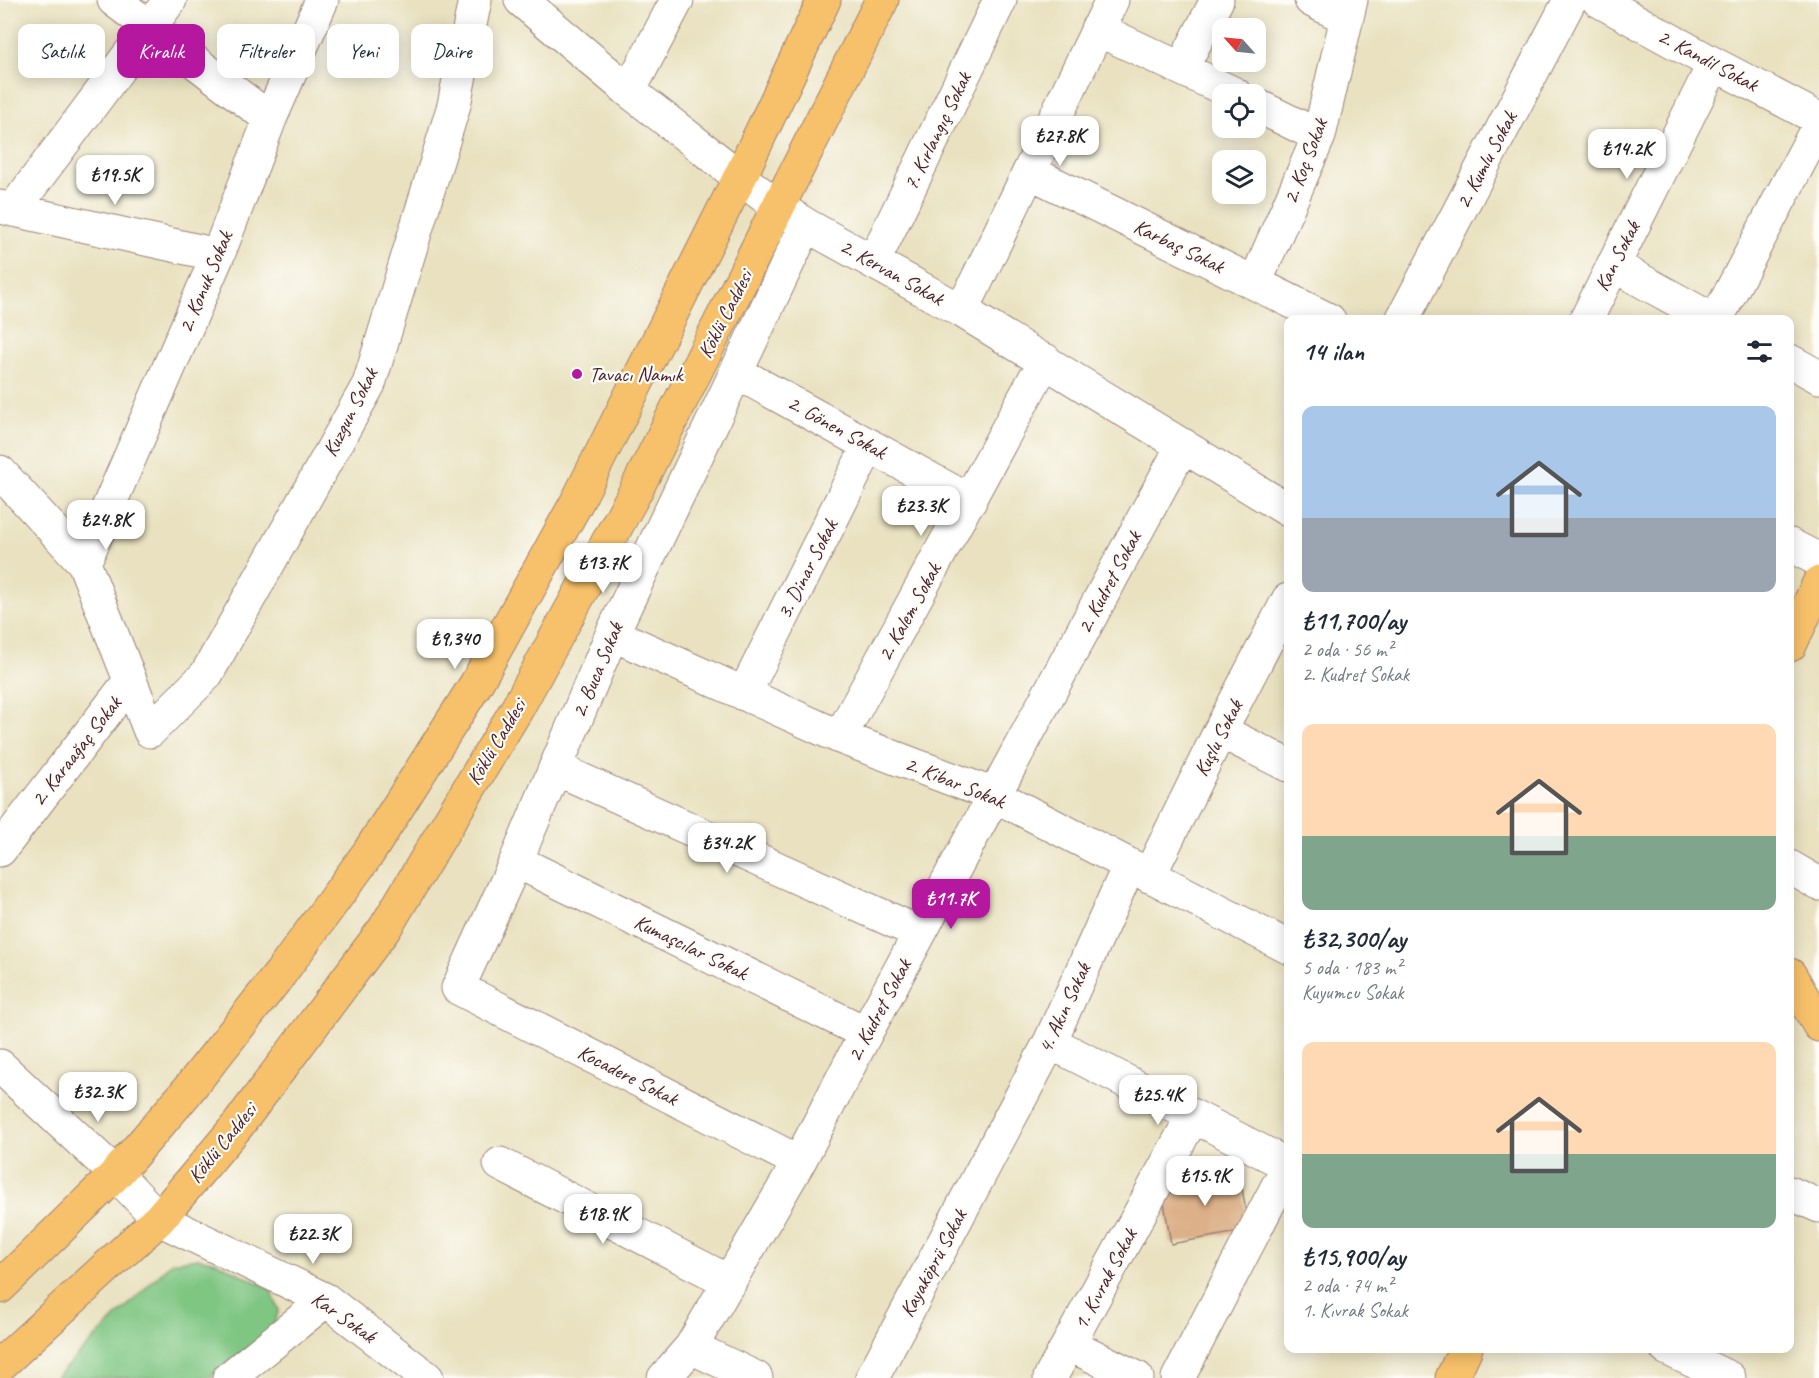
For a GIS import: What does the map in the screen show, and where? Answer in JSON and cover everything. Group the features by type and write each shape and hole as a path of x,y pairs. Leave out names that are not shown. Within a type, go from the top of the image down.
{"main road":[{"path":"0,1287 116,1174 184,1095 280,974 369,852 476,684 578,500 740,177 824,0"},
{"name":"Köklü Caddesi","path":"0,1365 159,1219 238,1125 385,928 518,707 634,494 882,0"},
{"path":"1794,638 1816,598"},
{"path":"1794,982 1819,1024"},
{"path":"1452,1378 1464,1353"}],"street":[{"path":"114,0 145,24"},
{"path":"153,24 170,0"},
{"name":"2. Konuk Sokak","path":"84,563 218,255 270,119 322,0"},
{"name":"Kuzgun Sokak","path":"130,681 150,730 206,675 369,384 454,105 475,0"},
{"name":"2. Kervan Sokak","path":"521,0 629,91 778,207 1045,360 1284,507"},
{"path":"629,91 677,0"},
{"name":"7. Kırlangıç Sokak","path":"874,261 1000,0"},
{"path":"962,311 1112,0"},
{"path":"1182,68 1217,0"},
{"path":"1311,0 1349,9"},
{"name":"2. Kumlu Sokak","path":"1405,315 1570,0"},
{"name":"2. Kandil Sokak","path":"1598,0 1819,119"},
{"name":"2. Koç Sokak","path":"1255,283 1319,136 1349,9"},
{"path":"1097,29 1215,84"},
{"name":"Kan Sokak","path":"1588,315 1714,64"},
{"path":"117,69 6,208 218,255"},
{"path":"205,70 270,119"},
{"path":"1266,110 1319,136"},
{"path":"1717,315 1819,125"},
{"name":"Karbaş Sokak","path":"1029,172 1319,315"},
{"name":"2. Buca Sokak","path":"458,988 516,861 612,634 806,225"},
{"path":"1613,265 1705,315"},
{"name":"2. Kalem Sokak","path":"840,737 1045,360"},
{"path":"1794,363 1819,377"},
{"name":"2. Gönen Sokak","path":"736,372 970,501"},
{"name":"2. Kudret Sokak","path":"664,1378 691,1347 799,1162 1183,444"},
{"name":"3. Dinar Sokak","path":"744,694 869,445"},
{"path":"0,472 84,563 130,681"},
{"path":"1794,547 1819,560"},
{"name":"Kuşlu Sokak","path":"1139,871 1220,731 1279,641 1284,618"},
{"name":"2. Kibar Sokak","path":"612,634 840,737 994,795 1284,945"},
{"name":"2. Karaağaç Sokak","path":"0,850 130,681"},
{"path":"1220,731 1284,763"},
{"path":"555,768 920,933"},
{"name":"Kumaşcılar Sokak","path":"516,861 866,1033"},
{"path":"1794,869 1819,884"},
{"name":"4. Akın Sokak","path":"994,1148 1139,871"},
{"name":"Kocadere Sokak","path":"458,988 799,1162"},
{"path":"1050,1042 1284,1163"},
{"path":"0,1066 116,1174 159,1219"},
{"name":"1. Kıvrak Sokak","path":"1050,1378 1193,1116"},
{"name":"Kayaköprü Sokak","path":"872,1378 994,1148"},
{"path":"500,1164 730,1282"},
{"path":"1178,1378 1284,1173"},
{"path":"1794,1195 1819,1206"},
{"name":"Kar Sokak","path":"159,1219 326,1300 426,1378"},
{"path":"229,1378 326,1300"},
{"path":"1069,1344 1137,1378"},
{"path":"691,1347 756,1378"},
{"path":"1676,1353 1729,1378"}],"green space":[{"path":"198,1258 217,1262 270,1289 279,1310 272,1330 209,1378 55,1378 172,1262"}],"building":[{"path":"1239,1170 1249,1230 1171,1244 1161,1185"}],"place":[{"name":"Tavacı Namık","path":"577,374"}]}
